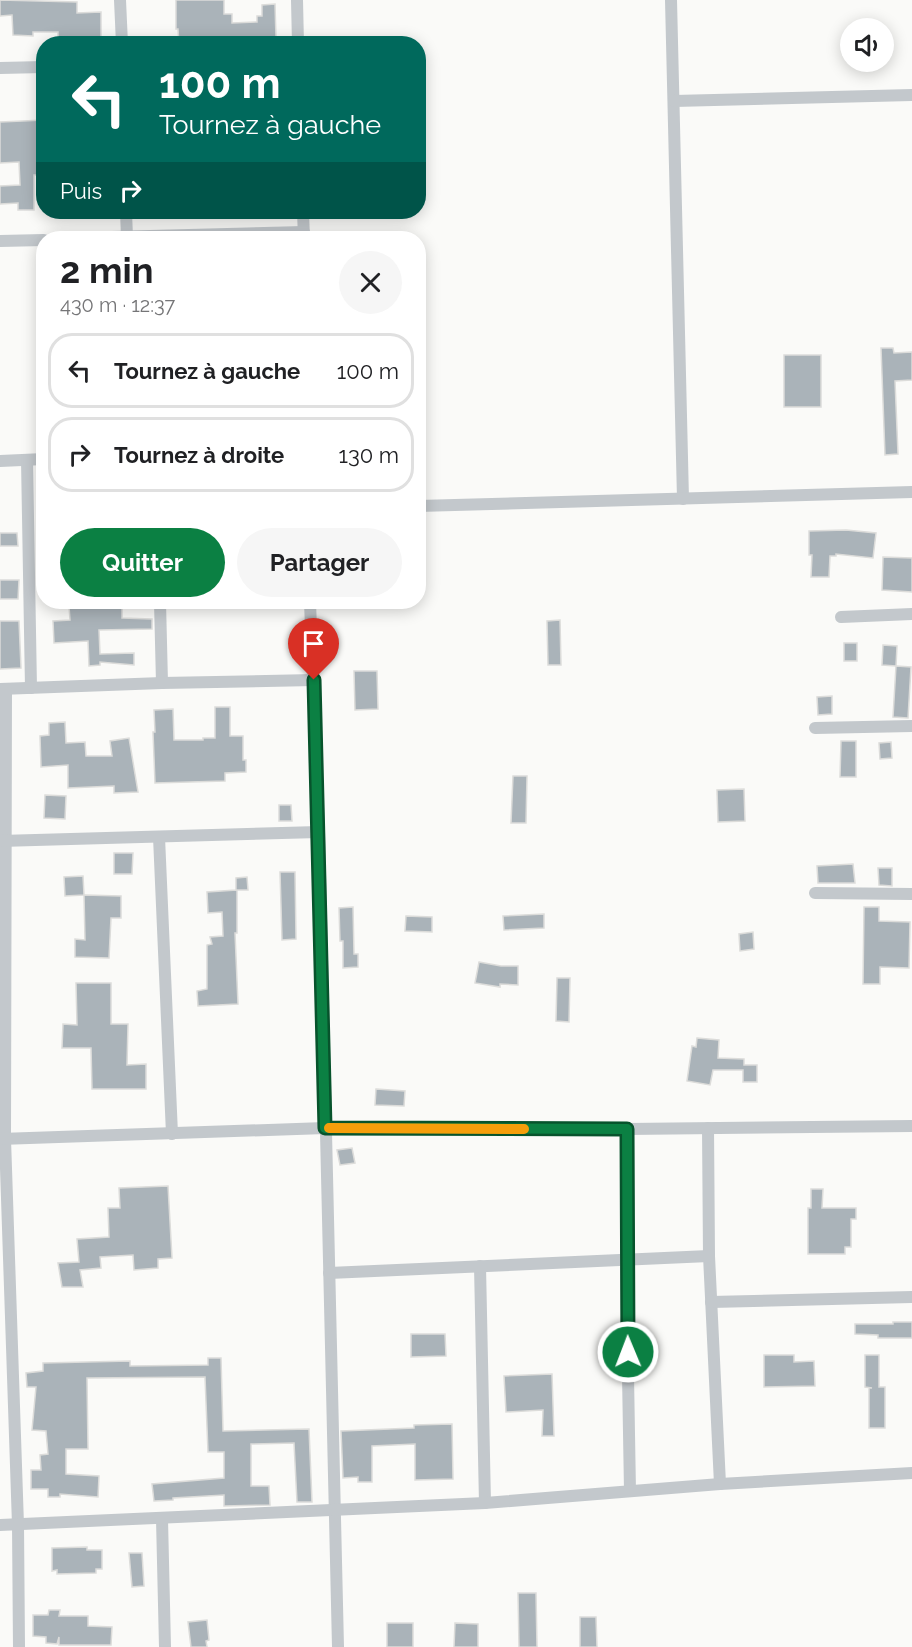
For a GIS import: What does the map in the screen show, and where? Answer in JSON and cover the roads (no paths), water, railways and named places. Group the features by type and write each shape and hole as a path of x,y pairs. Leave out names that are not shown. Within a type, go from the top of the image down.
{"street":[{"path":"120,0 122,36"},
{"path":"297,0 298,36"},
{"path":"671,0 683,499"},
{"path":"0,68 36,67"},
{"path":"674,101 912,95"},
{"path":"0,241 36,240"},
{"path":"0,461 36,459"},
{"path":"27,460 31,688"},
{"path":"426,506 912,492"},
{"path":"160,609 162,683"},
{"path":"310,609 319,832 338,1647"},
{"path":"842,617 912,614"},
{"path":"19,1647 18,1525 3,1139 3,689 314,680"},
{"path":"815,728 912,726"},
{"path":"3,841 319,832"},
{"path":"159,837 172,1134"},
{"path":"815,893 912,894"},
{"path":"3,1139 325,1128 627,1129 912,1126"},
{"path":"708,1128 709,1256 720,1484"},
{"path":"627,1129 626,1259 630,1491"},
{"path":"329,1273 709,1256"},
{"path":"480,1266 485,1503"},
{"path":"711,1302 912,1296"},
{"path":"0,1525 485,1503 720,1484 912,1473"},
{"path":"162,1519 165,1647"}]}
